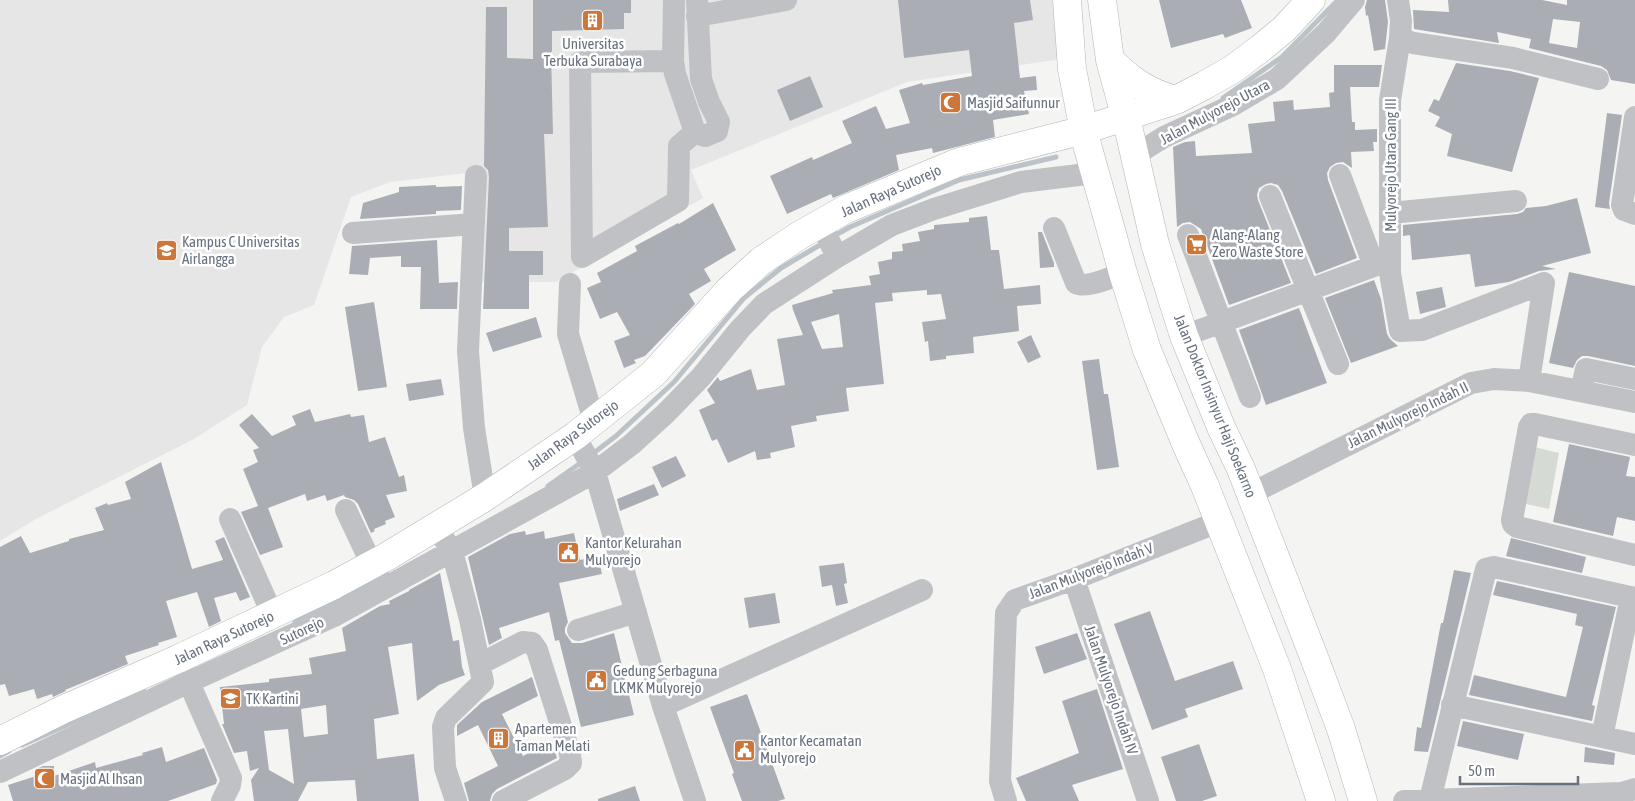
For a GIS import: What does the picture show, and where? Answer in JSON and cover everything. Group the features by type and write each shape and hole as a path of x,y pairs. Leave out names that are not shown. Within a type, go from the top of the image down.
{"main road":[{"path":"1067,0 1072,69 1089,152 1147,350 1205,486 1277,669 1322,801"},
{"name":"Jalan Doktor Insinyur Haji Soekarno","path":"1102,0 1110,60 1130,135 1154,244 1184,336 1246,482 1312,652 1340,729 1363,801"},
{"name":"Jalan Raya Sutorejo","path":"0,741 62,710 184,671 273,616 372,565 444,539 485,497 584,434 653,374 729,290 761,261 828,240 846,209 959,162 1015,152 1089,152 1130,135 1176,100 1206,86 1305,28"},
{"path":"1110,60 1138,85 1176,100"},
{"path":"1186,444 1204,448 1217,443 1222,427"},
{"path":"1205,486 1214,472 1227,467 1246,482"}],"street":[{"path":"674,0 673,61 682,96 695,132 705,136 717,131 719,122 709,102 701,79 697,8 786,0"},
{"name":"Jalan Mulyorejo Utara","path":"1130,135 1164,137 1232,105 1277,79 1305,28 1354,0"},
{"name":"Mulyorejo Utara Gang III","path":"1398,0 1401,21 1400,38 1390,100 1390,273 1400,331 1422,330 1544,283 1530,381"},
{"path":"1400,38 1413,43 1512,58 1598,79"},
{"path":"673,61 580,62 582,257 678,201 679,146 695,132"},
{"path":"1635,117 1622,205 1624,210 1635,214"},
{"path":"1015,152 1021,180"},
{"name":"Sutorejo","path":"0,772 184,671 334,616 444,539 594,468 632,444 701,377 740,329 828,240 892,225 934,208 1021,180 1089,152"},
{"path":"1340,175 1389,302"},
{"path":"476,176 468,350 474,428 485,497"},
{"path":"1270,196 1338,364"},
{"path":"1390,213 1516,201"},
{"path":"353,232 474,224"},
{"path":"1054,228 1076,283 1088,285 1123,273"},
{"path":"1188,235 1250,397"},
{"path":"1184,336 1374,266"},
{"path":"570,284 568,334 584,434 663,706 695,801"},
{"path":"1581,391 1586,369 1635,379"},
{"name":"Jalan Mulyorejo Indah II","path":"1246,482 1471,383 1494,379 1530,381 1635,402"},
{"path":"1635,445 1531,424 1512,520 1516,527 1635,555"},
{"path":"346,510 372,565"},
{"path":"230,519 273,616"},
{"name":"Jalan Mulyorejo Indah V","path":"1006,801 1000,781 1006,613 1015,600 1074,579 1218,522"},
{"path":"444,539 470,619 483,682 446,718 443,727 445,768 456,801"},
{"path":"1430,800 1486,569 1491,566 1633,598 1602,737"},
{"name":"Jalan Mulyorejo Indah IV","path":"1074,579 1148,801"},
{"path":"663,706 922,590"},
{"path":"578,630 636,612"},
{"path":"480,664 523,642 532,643 537,650 570,754 571,763 565,769 503,801"},
{"path":"184,671 231,778 230,785 222,801"},
{"path":"1452,705 1635,744"},
{"path":"1404,801 1576,798 1635,789"}],"shaded area":[{"name":"Kampus C Universitas Airlangga","path":"0,0 1052,0 1061,59 907,82 691,170 703,198 556,282 482,282 475,172 390,182 351,197 314,305 284,317 262,347 247,405 194,439 34,520 0,541"},
{"path":"1534,447 1559,453 1549,509 1522,503"}],"building":[{"path":"533,0 631,0 631,13 624,13 624,29 552,31 553,134 544,134 548,227 509,228 509,251 543,251 543,275 529,275 529,309 483,309 489,177 488,170 484,166 486,7 507,7 507,58 533,59"},
{"path":"898,0 1030,0 1033,20 1014,23 1020,78 1036,76 1037,90 1024,91 1029,114 993,120 995,137 933,153 932,148 896,155 899,170 833,198 831,194 787,214 770,176 812,157 813,160 852,143 842,121 876,106 886,129 910,123 899,90 922,83 923,85 972,76 969,50 904,58"},
{"path":"1159,0 1241,0 1252,28 1225,38 1223,34 1171,48"},
{"path":"1367,0 1385,0 1388,22 1385,49 1374,51 1368,15 1366,16 1365,7"},
{"path":"1448,0 1542,0 1567,5 1567,0 1635,0 1635,84 1611,80 1607,70 1601,66 1529,48 1531,39 1497,32 1499,43 1414,29 1413,10 1449,12","holes":["1553,19 1580,22 1577,48 1549,43"]},
{"path":"1456,63 1510,71 1539,78 1512,172 1447,156 1452,134 1435,126 1440,117 1428,111 1434,99 1439,101"},
{"path":"1334,65 1382,65 1379,87 1350,87 1352,122 1355,122 1355,130 1377,129 1377,142 1373,142 1374,151 1351,152 1352,168 1343,162 1336,163 1330,167 1327,173 1357,258 1316,274 1282,191 1278,185 1266,184 1259,188 1258,200 1291,283 1229,305 1201,229 1190,222 1183,223 1177,227 1173,147 1185,142 1195,141 1196,156 1252,153 1248,124 1275,121 1273,102 1293,100 1294,110 1330,107 1329,93 1334,92"},
{"path":"810,76 823,107 790,121 777,90"},
{"path":"1607,113 1622,115 1609,203 1610,209 1595,207"},
{"path":"436,185 436,187 462,186 461,210 436,211 436,214 360,219 363,203 399,192 399,187"},
{"path":"1577,198 1591,253 1542,266 1556,269 1539,271 1509,282 1475,287 1470,254 1412,260 1410,235 1403,236 1403,225 1517,214 1523,212 1526,208 1546,206"},
{"path":"713,203 736,250 704,269 711,281 689,294 695,304 645,356 634,360 636,363 624,368 614,341 630,335 617,312 600,319 587,288 601,282 597,273 637,251 635,246 679,224"},
{"path":"987,216 991,250 999,250 1004,289 1040,285 1041,304 1017,306 1019,331 973,337 974,353 946,356 946,359 930,361 928,341 925,342 922,322 946,319 941,294 927,295 927,290 892,293 893,301 875,303 884,384 846,388 849,411 816,416 817,421 791,426 795,447 770,453 771,458 757,460 755,451 728,463 717,439 712,441 699,410 715,403 707,390 718,377 720,381 751,369 757,390 785,385 777,339 803,335 792,305 833,293 832,290 871,285 869,276 880,274 878,262 892,259 892,252 903,251 902,244 920,241 918,232 934,229 934,225 969,222 969,218","holes":["839,314 843,347 822,349 811,322"]},
{"path":"1038,232 1042,232 1054,267 1040,268"},
{"path":"437,240 439,283 458,282 457,309 420,309 421,267 401,267 401,256 370,258 368,275 349,274 352,246"},
{"path":"1569,272 1635,286 1635,366 1588,356 1582,356 1577,360 1573,368 1549,363"},
{"path":"1374,280 1381,299 1387,334 1398,346 1351,363 1325,298"},
{"path":"1442,287 1446,307 1420,314 1416,292"},
{"path":"374,302 387,387 358,391 345,307"},
{"path":"1299,308 1327,383 1266,405 1239,330"},
{"path":"536,317 542,337 493,352 486,333"},
{"path":"1031,335 1041,357 1028,363 1017,342"},
{"path":"1099,359 1104,394 1108,394 1119,467 1097,470 1082,361"},
{"path":"441,379 444,395 409,401 406,384"},
{"path":"310,409 315,422 350,414 351,417 364,415 369,442 385,437 399,477 404,475 407,491 386,495 395,517 385,521 386,524 374,529 375,531 371,533 358,504 344,495 327,501 325,495 307,501 305,494 268,508 283,547 260,555 241,512 258,506 243,469 258,462 253,450 259,448 239,425 252,414 272,436 296,425 292,416"},
{"path":"1569,444 1630,457 1626,476 1635,477 1635,521 1617,517 1613,536 1553,522"},
{"path":"676,456 686,476 662,488 652,467"},
{"path":"161,462 192,569 223,560 215,541 224,537 250,597 240,601 236,592 214,598 221,621 209,627 197,592 166,601 177,637 125,656 128,664 65,690 53,697 52,694 37,699 34,689 9,696 5,684 0,685 0,547 21,536 30,553 69,541 69,539 104,530 95,508 107,503 108,505 131,499 125,482"},
{"path":"654,484 659,495 620,511 617,499"},
{"path":"525,531 526,535 544,531 545,539 574,533 580,560 598,556 602,574 559,583 568,622 565,633 572,643 582,643 614,633 634,715 581,727 559,640 555,641 549,612 499,628 502,638 489,645 468,557 510,534"},
{"path":"1511,538 1586,557 1582,573 1506,556"},
{"path":"844,563 847,583 844,584 848,603 836,606 832,585 822,587 819,566"},
{"path":"1454,570 1471,573 1428,752 1414,751 1417,727 1421,728 1441,623 1443,623"},
{"path":"440,573 453,641 459,640 462,667 465,675 439,685 417,701 412,643 388,647 399,714 374,719 377,759 414,754 419,801 357,801 355,780 308,782 298,801 254,801 251,780 259,768 250,771 247,751 234,753 222,724 224,724 220,687 269,682 269,679 312,674 309,658 346,651 342,628 380,606 390,604 389,601","holes":["326,705 328,734 304,737 301,709","288,729 294,784 269,770 264,731"]},
{"path":"1497,581 1616,607 1592,705 1595,706 1592,721 1469,695 1474,675 1566,697 1583,627 1575,625 1577,614 1493,595"},
{"path":"775,593 780,623 749,628 744,598"},
{"path":"1150,611 1175,681 1233,661 1243,689 1185,709 1188,717 1152,730 1114,624"},
{"path":"1077,633 1087,659 1044,674 1035,647"},
{"name":"Apartemen Taman Melati","path":"532,677 538,696 502,714 523,756 552,741 557,758 497,789 492,794 490,801 469,801 464,783 498,766 478,725 457,736 457,725 482,702"},
{"path":"1097,689 1123,769 1072,785 1079,801 1026,801 1016,778 1079,753 1062,701"},
{"path":"747,694 785,799 778,801 742,801 732,774 734,773 710,707"},
{"path":"1463,721 1524,734 1518,760 1457,746"},
{"path":"1199,744 1217,796 1202,801 1176,801 1161,757"},
{"path":"162,747 166,762 204,748 217,780 216,784 168,801 13,801 8,785 36,776 36,769 43,766 54,766 54,776 95,762 96,768 143,755 142,753"},
{"path":"1585,747 1615,753 1614,765 1584,762"},
{"path":"635,786 640,801 598,801 598,799"}],"waterway":[{"path":"1223,98 1282,57 1338,0"},
{"path":"834,236 850,227 959,180 1056,157"},
{"path":"591,455 616,436 674,382 744,298 781,268 825,242"},
{"path":"548,486 582,462"},
{"path":"295,622 387,574"},
{"path":"22,745 144,691"},
{"path":"0,756 9,751"}],"place":[{"name":"Universitas Terbuka Surabaya","path":"593,21"},
{"name":"Masjid Saifunnur","path":"951,103"},
{"name":"Alang-Alang Zero Waste Store","path":"1196,244"},
{"name":"Kampus C Universitas Airlangga","path":"166,251"},
{"name":"Kantor Kelurahan Mulyorejo","path":"569,552"},
{"name":"Gedung Serbaguna LKMK Mulyorejo","path":"597,680"},
{"name":"TK Kartini","path":"230,699"},
{"name":"Apartemen Taman Melati","path":"499,738"},
{"name":"Kantor Kecamatan Mulyorejo","path":"744,750"},
{"name":"Masjid Al Ihsan","path":"44,779"}]}
